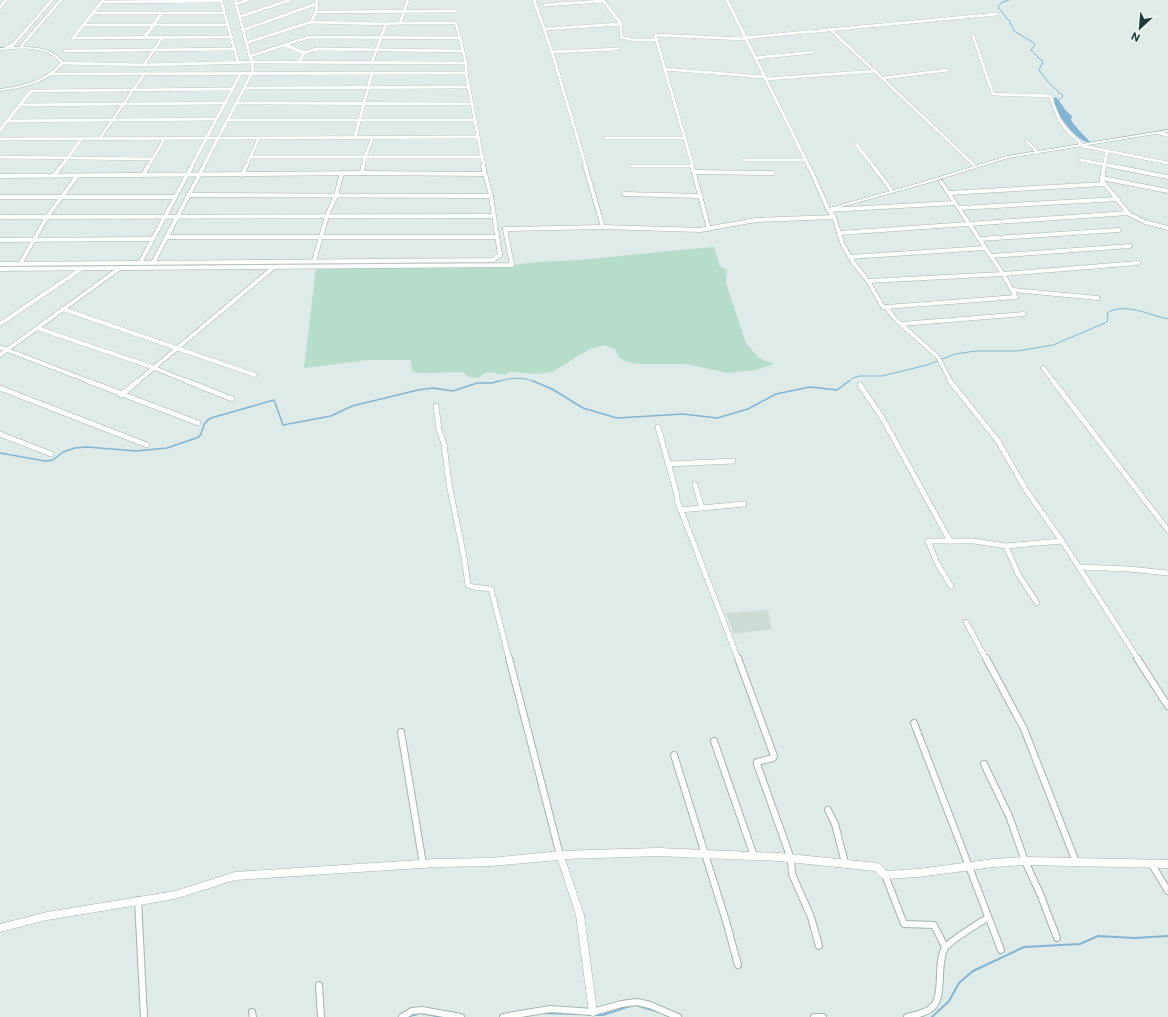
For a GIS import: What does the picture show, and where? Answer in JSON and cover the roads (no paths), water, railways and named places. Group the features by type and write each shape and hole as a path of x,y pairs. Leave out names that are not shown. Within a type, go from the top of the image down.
{"street":[{"path":"6,48 13,45 52,0"},
{"path":"22,48 22,45 61,0"},
{"path":"231,38 73,38 102,1 220,0 238,62"},
{"path":"153,263 252,73 253,62 246,43 235,0"},
{"path":"236,4 248,0"},
{"path":"239,17 290,0"},
{"path":"311,22 316,12 317,0"},
{"path":"400,23 408,0"},
{"path":"534,0 552,52 603,227"},
{"path":"726,0 806,160 828,210 834,217 843,245 850,257 868,280 883,307 886,307 938,357 953,386 977,413 998,441 1026,490 1062,541 1168,706"},
{"path":"0,3 5,1"},
{"path":"0,7 5,1"},
{"path":"544,5 603,1 621,24 621,37 633,40 656,40"},
{"path":"243,30 316,4"},
{"path":"316,12 456,11"},
{"path":"93,13 224,13"},
{"path":"144,38 162,13"},
{"path":"709,229 693,166 655,35 745,38 997,14"},
{"path":"0,264 494,260 500,255 492,216 491,196 485,174 466,73 466,63 461,38 456,23 386,24 311,22 246,43"},
{"path":"84,25 227,24"},
{"path":"372,62 386,24"},
{"path":"545,29 621,24"},
{"path":"830,29 884,78 974,165"},
{"path":"250,56 309,37 381,36 461,38"},
{"path":"972,36 993,94 1050,96 1059,119 1066,129 1083,146 1168,163"},
{"path":"144,65 162,38"},
{"path":"285,45 304,53 316,49 463,51"},
{"path":"0,49 22,48 50,52 57,56 62,63"},
{"path":"64,51 153,51 235,48"},
{"path":"552,52 618,49"},
{"path":"755,58 813,52"},
{"path":"299,62 304,53"},
{"path":"62,63 144,65 238,62 466,63"},
{"path":"53,74 62,63"},
{"path":"664,69 765,78 876,71"},
{"path":"884,78 948,70"},
{"path":"100,138 145,73"},
{"path":"140,263 241,73"},
{"path":"355,137 363,102 372,73"},
{"path":"0,90 30,84 53,74 466,73"},
{"path":"244,88 469,87"},
{"path":"0,130 31,91 232,89"},
{"path":"236,103 363,102 472,104"},
{"path":"20,105 225,103"},
{"path":"7,121 216,119"},
{"path":"227,120 475,120"},
{"path":"828,210 927,182 1007,157 1083,146 1168,131"},
{"path":"1158,133 1168,135"},
{"path":"362,173 365,157 373,137"},
{"path":"0,139 478,137"},
{"path":"54,176 82,138"},
{"path":"143,176 165,138"},
{"path":"242,175 258,138"},
{"path":"605,138 684,138"},
{"path":"1027,141 1038,153"},
{"path":"856,144 892,191"},
{"path":"1107,151 1102,178 1104,184 1118,199 1128,213 1142,221 1168,228"},
{"path":"0,157 152,159"},
{"path":"250,157 482,157"},
{"path":"742,160 806,160"},
{"path":"1081,160 1168,177"},
{"path":"631,166 693,166"},
{"path":"694,172 773,173"},
{"path":"0,176 143,176 342,173 485,174"},
{"path":"314,261 327,216 336,195 342,173"},
{"path":"20,264 47,217 78,176"},
{"path":"1102,178 1168,191"},
{"path":"886,307 1013,298 1016,296 980,239 941,182"},
{"path":"949,193 1104,184"},
{"path":"624,194 701,196"},
{"path":"188,195 491,196"},
{"path":"0,197 175,197"},
{"path":"959,208 1118,199"},
{"path":"828,210 955,203"},
{"path":"839,233 1128,213"},
{"path":"0,217 492,216"},
{"path":"0,269 512,265 505,229 603,227 709,229 756,220 834,217"},
{"path":"980,239 1119,230"},
{"path":"166,237 496,237"},
{"path":"0,240 152,239"},
{"path":"991,256 1130,246"},
{"path":"850,257 985,248"},
{"path":"868,280 1003,274 1138,263"},
{"path":"121,395 152,367 274,267"},
{"path":"0,324 82,268"},
{"path":"0,355 120,268"},
{"path":"1013,290 1098,298"},
{"path":"63,309 256,375"},
{"path":"902,324 1024,314"},
{"path":"37,328 152,367 232,399"},
{"path":"0,347 121,395 198,423"},
{"path":"1043,368 1168,530"},
{"path":"860,385 883,419 950,541"},
{"path":"0,388 146,445"},
{"path":"436,406 439,430 444,444 449,484 464,557 468,585 471,587 490,589 560,855 580,915 593,1012"},
{"path":"658,428 680,510 747,681 774,756 773,758 756,763 791,860 792,874 811,918 819,946"},
{"path":"0,434 51,454"},
{"path":"668,464 733,461"},
{"path":"695,485 702,508"},
{"path":"680,510 744,504"},
{"path":"951,586 937,562 928,542 930,541 974,541 1006,546 1062,541"},
{"path":"1006,546 1018,574 1037,603"},
{"path":"1078,567 1129,569 1168,573"},
{"path":"966,622 1024,729 1076,862"},
{"path":"914,723 928,766 969,867 987,918 1001,950"},
{"path":"401,732 423,864"},
{"path":"714,741 754,856"},
{"path":"674,755 690,811 706,855 738,965"},
{"path":"984,764 1009,816 1025,861 1041,896 1057,938"},
{"path":"828,810 835,824 844,863"},
{"path":"0,928 47,916 174,895 235,876 423,864 491,862 560,855 658,852 779,857 791,860 844,863 877,867 885,875 904,924 934,925 945,947"},
{"path":"885,875 1025,861 1168,864"},
{"path":"1151,863 1168,890"},
{"path":"138,900 144,1017"},
{"path":"907,1017 928,1010 936,1004 939,995 938,984 940,964 945,947 987,918"},
{"path":"319,985 320,1017"},
{"path":"503,1017 550,1009 593,1012 621,1004 637,1002 650,1005 678,1017"},
{"path":"402,1017 412,1011 422,1010 461,1017"},
{"path":"814,1017 823,1017"}],"water":[{"path":"1056,97 1072,116 1071,120 1073,123 1090,142 1079,138 1067,126 1055,104 1054,98"}],"waterway":[{"path":"1009,0 1002,2 998,7 1010,22 1014,31 1034,43 1035,45 1031,50 1043,62 1039,70 1048,82 1063,96 1058,101"},
{"path":"848,382 853,378 860,376 882,376 927,365 955,354 975,351 1017,351 1053,345 1105,323 1108,320 1107,313 1114,310 1137,310 1168,319"},
{"path":"496,382 516,378 535,382"},
{"path":"0,453 45,461 53,460 63,452 75,448 87,447 136,451 167,448 199,437 205,423 211,418 274,400 283,425 331,416 352,406 418,390 433,388 453,391 477,383 492,383 499,381"},
{"path":"533,381 552,389 583,408 617,418 683,414 717,418 748,409 776,394 810,387 837,390 849,381"},
{"path":"932,1017 949,1001 959,983 973,971 1024,947 1080,944 1098,936 1134,938 1168,936"},
{"path":"636,1005 659,1012"},
{"path":"588,1015 603,1015 630,1006"},
{"path":"421,1013 441,1017"},
{"path":"544,1013 580,1014"},
{"path":"410,1016 417,1014"}]}
